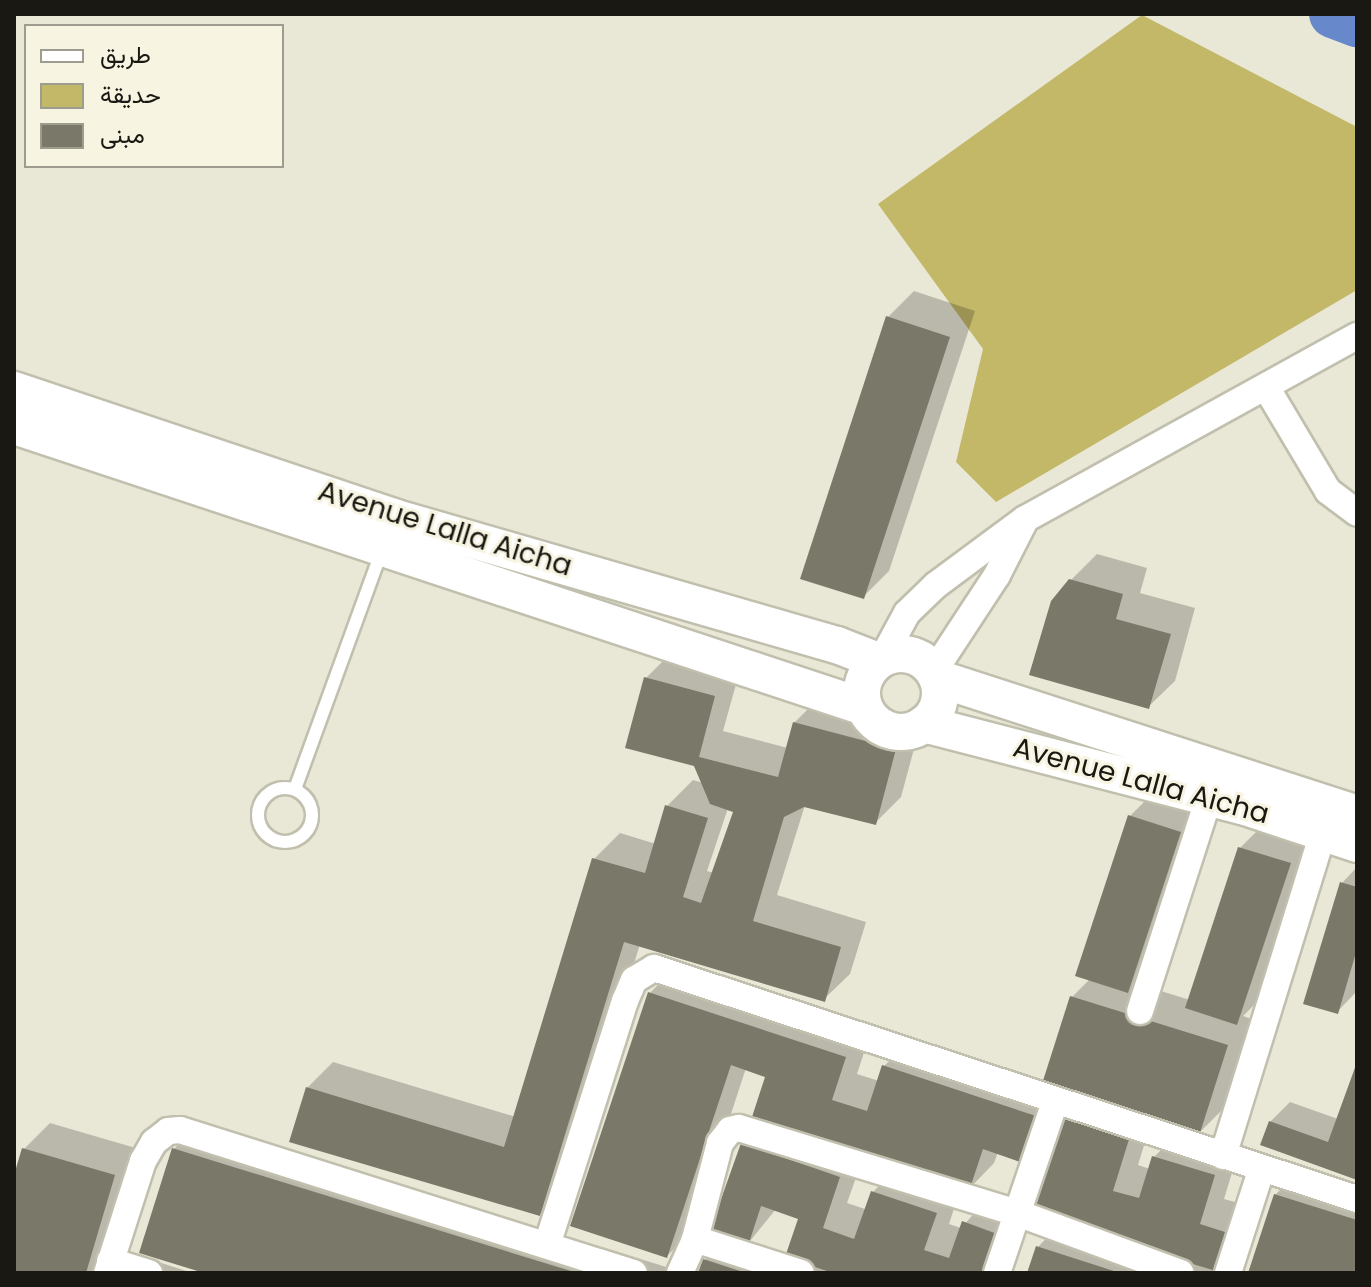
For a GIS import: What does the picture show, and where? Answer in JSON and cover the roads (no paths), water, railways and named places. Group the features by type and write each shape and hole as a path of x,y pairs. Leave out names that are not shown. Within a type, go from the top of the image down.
{"main road":[{"name":"Avenue Lalla Aicha","path":"14,390 388,533 864,707 890,730 924,724 1209,798 1357,844"},
{"name":"Avenue Lalla Aicha","path":"14,426 388,533 837,645 880,660 909,654 936,674 1357,814"},
{"path":"864,707 863,682 880,660"},
{"path":"924,724 938,703 936,674"}],"street":[{"path":"880,660 907,613 936,585 1025,519 1357,336"},
{"path":"1266,387 1328,491 1357,513"},
{"path":"936,674 997,575 1025,519"},
{"path":"1140,1011 1209,798"},
{"path":"1223,1156 1323,832"},
{"path":"548,1242 625,1001 643,971 654,968 1357,1199"},
{"path":"997,1273 1020,1214 1055,1102"},
{"path":"680,1273 695,1239 720,1143 730,1130 739,1128 1020,1214 1180,1273"},
{"path":"149,1273 108,1267 143,1161 154,1142 168,1131 180,1130 548,1242 634,1273"},
{"path":"1228,1273 1262,1168"},
{"path":"695,1239 801,1273"}],"lane":[{"path":"295,789 388,533"},
{"path":"295,789 310,804 311,825 297,841 276,841 260,827 259,806 274,790 295,789"}],"waterway":[{"path":"1333,14 1357,23"}]}
